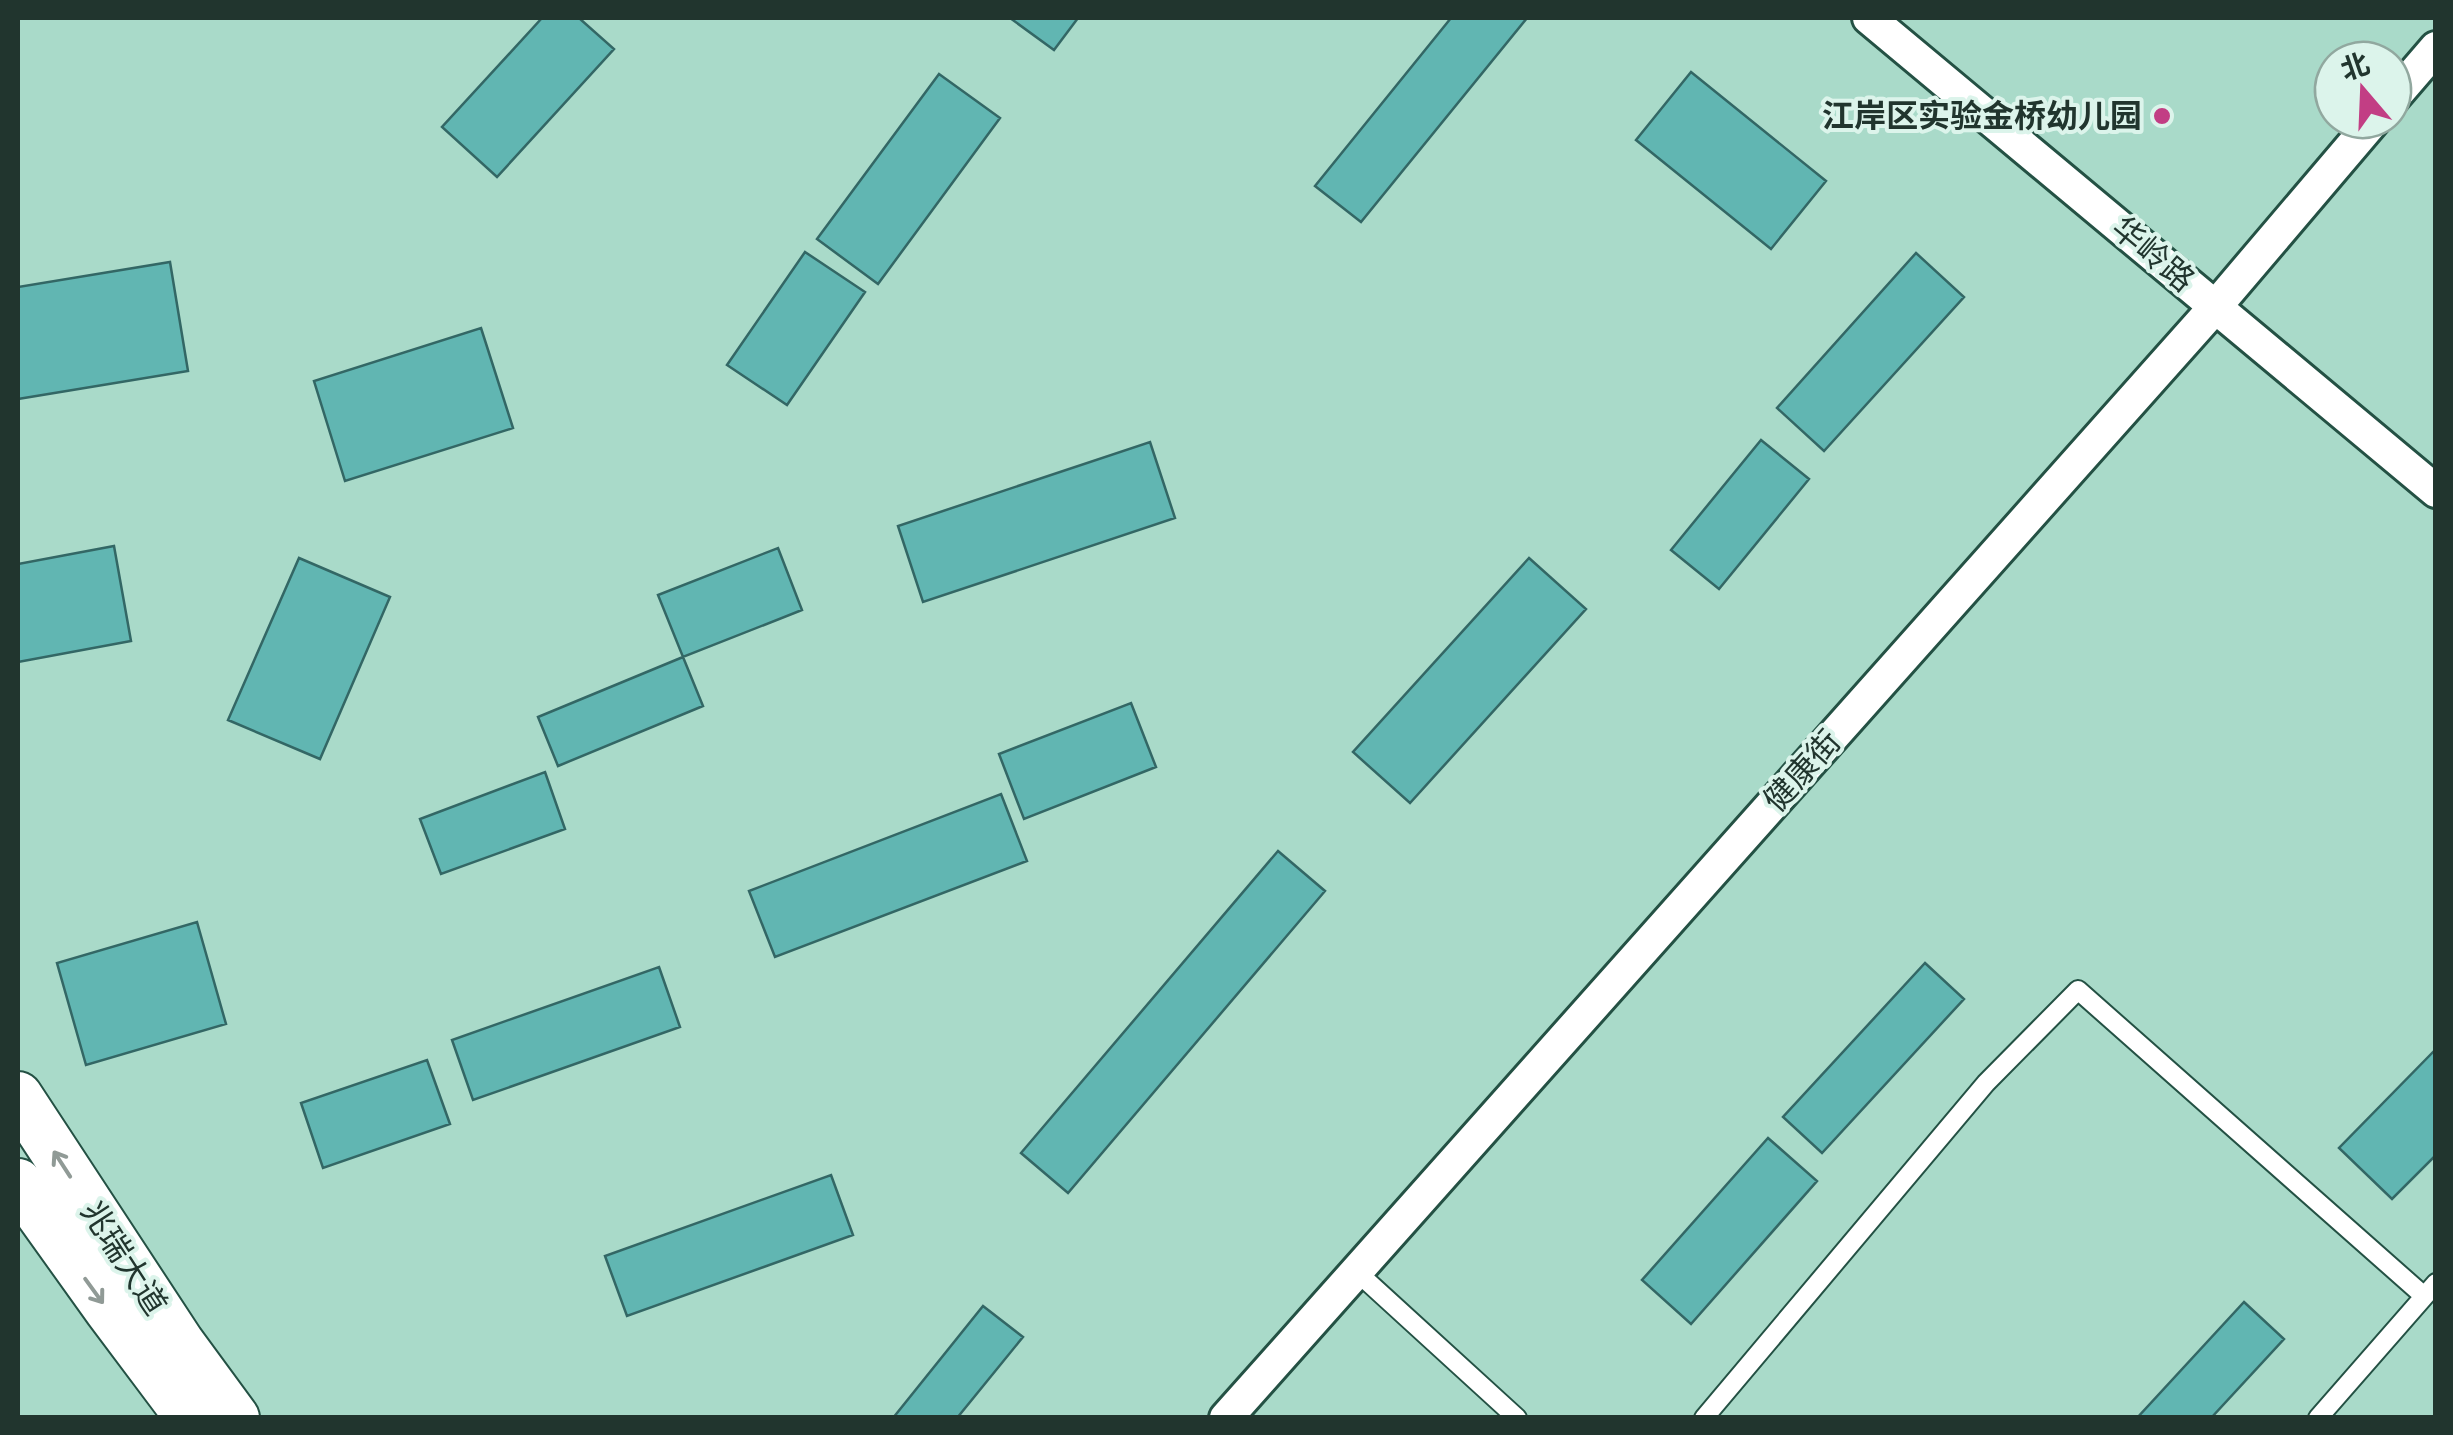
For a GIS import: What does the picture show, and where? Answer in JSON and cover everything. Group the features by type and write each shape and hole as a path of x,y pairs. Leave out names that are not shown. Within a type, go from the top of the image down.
{"street":[{"name":"华岭路","path":"1869,18 2436,491"},
{"path":"2413,75 2436,48"},
{"name":"健康街","path":"1226,1418 2216,306 2357,140"},
{"name":"兆瑞大道","path":"18,1096 180,1343 235,1418"},
{"name":"兆瑞大道","path":"18,1183 190,1418"}],"lane":[{"path":"1704,1418 1986,1083 2078,990 2430,1289 2318,1418"},
{"path":"1356,1271 1517,1418"}],"building":[{"path":"542,18 579,18 614,49 497,177 442,127"},
{"path":"1010,18 1078,18 1054,50"},
{"path":"1451,18 1527,18 1361,222 1315,186"},
{"path":"1691,72 1826,181 1771,249 1636,140"},
{"path":"939,74 1000,118 878,284 817,239"},
{"path":"805,252 865,292 787,405 727,365"},
{"path":"1916,253 1964,297 1824,451 1777,408"},
{"path":"170,262 188,371 18,399 18,287"},
{"path":"481,328 513,428 345,481 314,381"},
{"path":"1761,440 1809,479 1719,589 1671,550"},
{"path":"1150,442 1175,518 923,602 898,526"},
{"path":"114,546 131,641 18,662 18,564"},
{"path":"778,548 802,610 683,657 658,595"},
{"path":"299,558 390,597 320,759 228,720"},
{"path":"1529,558 1586,609 1410,803 1353,752"},
{"path":"683,657 703,706 558,766 538,717"},
{"path":"1131,703 1156,767 1024,819 999,754"},
{"path":"545,772 565,829 441,874 420,819"},
{"path":"1001,794 1027,861 775,957 749,891"},
{"path":"1278,851 1325,891 1068,1193 1021,1153"},
{"path":"197,922 226,1024 86,1065 57,963"},
{"path":"1925,963 1964,999 1822,1153 1783,1117"},
{"path":"659,967 680,1027 473,1100 452,1040"},
{"path":"2436,1049 2436,1155 2392,1199 2339,1148"},
{"path":"427,1060 450,1124 323,1168 301,1103"},
{"path":"1768,1138 1817,1181 1691,1324 1642,1280"},
{"path":"831,1175 853,1235 627,1316 605,1256"},
{"path":"2244,1302 2284,1339 2211,1418 2137,1418"},
{"path":"983,1306 1023,1337 957,1418 893,1418"}],"place":[{"name":"江岸区实验金桥幼儿园","path":"2162,116"}]}
